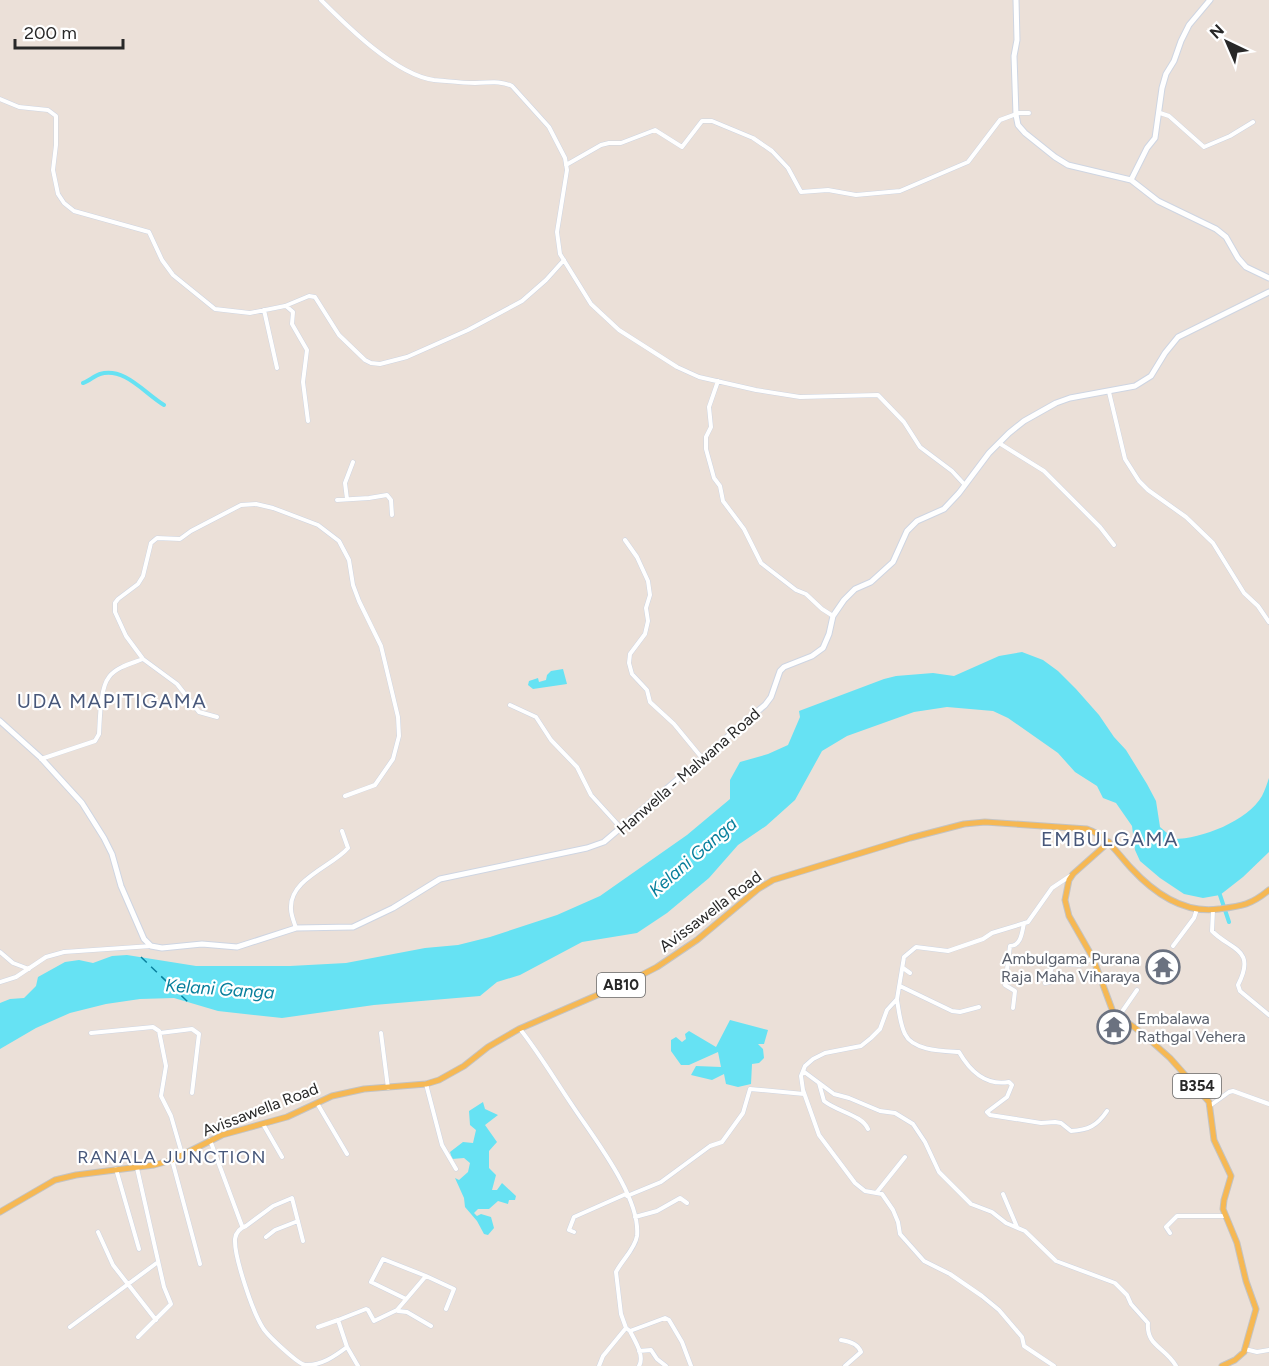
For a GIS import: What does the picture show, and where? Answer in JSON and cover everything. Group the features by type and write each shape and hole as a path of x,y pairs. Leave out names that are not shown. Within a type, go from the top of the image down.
{"main road":[{"name":"Avissawella Road","path":"0,1212 56,1180 116,1169 137,1168 172,1160 222,1135 287,1117 317,1102 348,1092 426,1084 448,1076 488,1047 519,1029 657,967 697,940 758,889 789,874 964,824 985,822 1088,829 1097,832 1109,842 1133,870 1161,895 1176,903 1197,909 1213,910 1241,906 1257,899 1269,890"},
{"path":"1073,874 1109,842"},
{"name":"B354","path":"1073,874 1067,891 1066,907 1093,958 1110,1007 1170,1058 1196,1085 1210,1105 1214,1140 1232,1176 1223,1205 1238,1243 1246,1281 1256,1306 1245,1349"},
{"path":"1222,1366 1235,1360 1245,1349"}],"street":[{"path":"321,0 358,35 391,61 415,73 430,79 475,83 495,81 512,86 549,127 565,158 566,181 557,232 560,254 591,304 619,330 699,377 800,397 878,395 904,422 920,447 952,471 964,484"},
{"path":"1016,0 1017,40 1014,56 1016,115 1018,125 1025,133 1068,165 1131,180 1158,201 1216,229 1226,237 1234,253 1246,267 1269,278"},
{"path":"1131,180 1147,148 1155,138 1166,74 1189,25 1210,0"},
{"path":"0,99 19,108 48,110 56,116 56,145 52,170 58,194 74,211 149,232 162,260 173,275 215,309 250,313 285,306 309,296 315,297 339,335 365,360 372,363 380,364 407,357 468,330 522,301 564,260"},
{"path":"566,165 601,146 621,143 655,130 682,147 702,121 712,121 753,138 772,151 788,168 801,192 828,190 855,195 900,191 968,162 1000,120 1029,113"},
{"path":"1160,113 1169,116 1204,147 1230,136 1253,122"},
{"name":"Hanwella - Malwana Road","path":"151,946 162,948 202,944 237,947 296,928 353,927 393,908 440,879 587,848 604,842 765,705 784,667 812,656 823,648 833,616 855,589 871,582 893,561 907,531 917,521 944,508 959,493 998,443 1024,421 1056,403 1085,394 1109,392 1135,386 1151,376 1178,337 1269,292"},
{"path":"285,306 292,312 292,324 307,350 303,382 308,421"},
{"path":"264,310 277,368"},
{"path":"718,381 709,407 711,427 706,437 706,449 714,478 720,486 723,501 744,529 761,563 833,616"},
{"path":"1109,392 1125,459 1140,481 1148,490 1186,517 1213,543 1244,593 1258,606 1269,622"},
{"path":"998,443 1044,471 1100,527 1114,545"},
{"path":"347,499 345,483 353,462"},
{"path":"337,500 387,495 391,500 392,515"},
{"path":"217,717 199,712 177,684 143,659 126,636 115,612 116,603 138,584 143,576 151,543 157,538 180,539 241,505 256,504 307,520 331,533 339,541 349,560 353,585 381,646 398,717 399,736 393,759 375,785 345,796"},
{"path":"625,540 637,557 648,581 650,595 646,608 648,621 645,634 630,654 628,663 632,674 647,690 650,702 674,724 702,758"},
{"path":"41,759 95,741 99,734 104,685 108,677 123,667 143,659"},
{"path":"510,705 536,717 551,740 577,767 591,795 621,829"},
{"path":"0,721 63,780 82,803 112,854 121,886 144,939 151,946"},
{"path":"296,928 291,910 292,899 308,876 342,855 348,848 342,831"},
{"path":"1073,874 1052,888 1043,898 1031,919 1024,923 948,951 916,947 904,957 897,999 904,1033 909,1040 931,1050 959,1052 972,1071 986,1080 1008,1082 1012,1085 1007,1097 987,1112 990,1115 1041,1123 1061,1123 1071,1131 1091,1128 1100,1122 1107,1111"},
{"path":"1173,946 1194,918 1197,909"},
{"path":"1213,910 1212,931 1233,945 1242,955 1244,974 1238,985 1240,991 1269,1015"},
{"path":"1013,1008 1015,992 1005,985 1006,966 1010,946 1018,943 1024,923"},
{"path":"0,982 16,977 46,957 64,952 151,946"},
{"path":"0,952 13,963 29,969"},
{"path":"1045,983 1050,982 1051,969 1054,965 1080,964 1093,958"},
{"path":"903,968 910,973"},
{"path":"900,986 952,1011 960,1012 979,1007"},
{"path":"1119,1017 1137,990"},
{"path":"897,999 886,1010 884,1021 872,1038 861,1046 825,1053 805,1066 801,1076 804,1094 819,1135 855,1182 865,1191 877,1192 888,1201 898,1222 900,1234 924,1261 950,1274 982,1296 999,1310 1022,1337 1024,1346 1051,1365"},
{"path":"91,1033 153,1027 160,1033 166,1066 161,1096 171,1116 183,1155"},
{"path":"160,1033 192,1029 199,1034 192,1093"},
{"path":"519,1029 604,1152 627,1195 635,1217 637,1237 616,1272 620,1303 628,1330 642,1361 639,1366"},
{"path":"381,1033 388,1088"},
{"path":"803,1071 834,1094 880,1111 895,1113 913,1124 925,1142 939,1172 972,1204 992,1212 1006,1223 1033,1237 1056,1261 1109,1280 1122,1290 1148,1323 1147,1335 1171,1357 1176,1366"},
{"path":"819,1082 824,1101 849,1116 860,1118 868,1129"},
{"path":"426,1084 442,1145 456,1169"},
{"path":"574,1232 569,1230 574,1217 661,1182 710,1146 722,1142 743,1113 750,1089 804,1094"},
{"path":"1210,1105 1233,1091 1269,1104"},
{"path":"317,1102 347,1154"},
{"path":"263,1124 282,1157"},
{"path":"210,1140 242,1226"},
{"path":"877,1192 905,1157"},
{"path":"172,1160 200,1264"},
{"path":"137,1168 164,1287 171,1304 138,1337"},
{"path":"116,1169 139,1249"},
{"path":"1003,1194 1017,1227"},
{"path":"303,1241 292,1198 273,1206 246,1226 242,1226 235,1240 248,1293 263,1329 304,1365 326,1361 347,1347"},
{"path":"635,1217 657,1211 680,1198 687,1203"},
{"path":"1170,1233 1166,1227 1177,1216 1226,1216"},
{"path":"266,1238 275,1230 298,1221"},
{"path":"98,1232 113,1265 156,1320"},
{"path":"406,1299 371,1282 381,1261 387,1259 454,1289 446,1309"},
{"path":"70,1327 158,1262"},
{"path":"318,1327 366,1309 375,1321 397,1311 426,1276"},
{"path":"397,1311 407,1312 431,1326"},
{"path":"599,1366 603,1356 628,1330 665,1318 669,1320 682,1342 691,1366"},
{"path":"338,1320 347,1347 358,1366"},
{"path":"842,1340 859,1347 861,1352 845,1366"},
{"path":"1245,1349 1257,1352 1269,1350"},
{"path":"639,1351 651,1350 666,1366"}],"water":[{"name":"Kelani Ganga","path":"1022,652 1043,660 1058,671 1099,715 1126,750 1147,784 1156,801 1160,827 1174,839 1197,836 1235,821 1255,805 1262,796 1269,778 1269,852 1220,895 1203,898 1184,894 1140,861 1135,850 1132,826 1116,803 1103,798 1097,786 1075,772 1058,753 1008,718 993,711 947,707 914,712 847,736 822,751 795,800 766,826 738,845 709,878 667,913 637,933 582,942 520,975 497,982 480,996 374,1005 282,1018 218,1011 174,998 140,999 70,1013 36,1028 0,1049 0,1003 10,999 24,998 36,986 38,977 65,962 79,960 93,963 112,956 127,955 196,966 290,966 346,963 425,948 458,945 557,915 600,896 687,835 730,799 730,780 740,762 768,754 788,745 800,717 799,711 884,679 933,673 954,676 999,656"},
{"path":"563,669 567,684 533,689 528,685 529,681 538,678 539,682 546,680 551,671"},
{"path":"730,1020 768,1030 764,1044 758,1044 763,1049 764,1058 759,1063 752,1064 751,1084 738,1087 726,1084 724,1074 712,1080 691,1075 696,1066 721,1067 718,1052 689,1065 681,1065 671,1051 671,1040 676,1037 682,1042 689,1031 716,1047"},
{"path":"483,1102 485,1109 498,1115 485,1125 497,1142 489,1151 489,1168 496,1175 492,1190 497,1190 502,1183 516,1196 515,1200 509,1200 508,1204 498,1201 489,1209 478,1209 474,1213 477,1216 481,1214 491,1217 494,1228 488,1235 484,1234 465,1207 464,1198 455,1178 459,1180 468,1172 470,1163 464,1158 452,1159 450,1152 463,1142 473,1143 476,1130 470,1125 469,1111"}],"waterway":[{"path":"83,383 100,374 118,374 134,382 164,405"},
{"path":"1220,895 1229,922"}],"ferry route":[{"path":"141,957 189,1003"}],"place":[{"name":"Ambulgama Purana Raja Maha Viharaya","path":"1163,967"},
{"name":"Embalawa Rathgal Vehera","path":"1114,1027"}],"district":[{"name":"UDA MAPITIGAMA","path":"112,701"},
{"name":"EMBULGAMA","path":"1110,839"},
{"name":"RANALA JUNCTION","path":"172,1157"}]}
